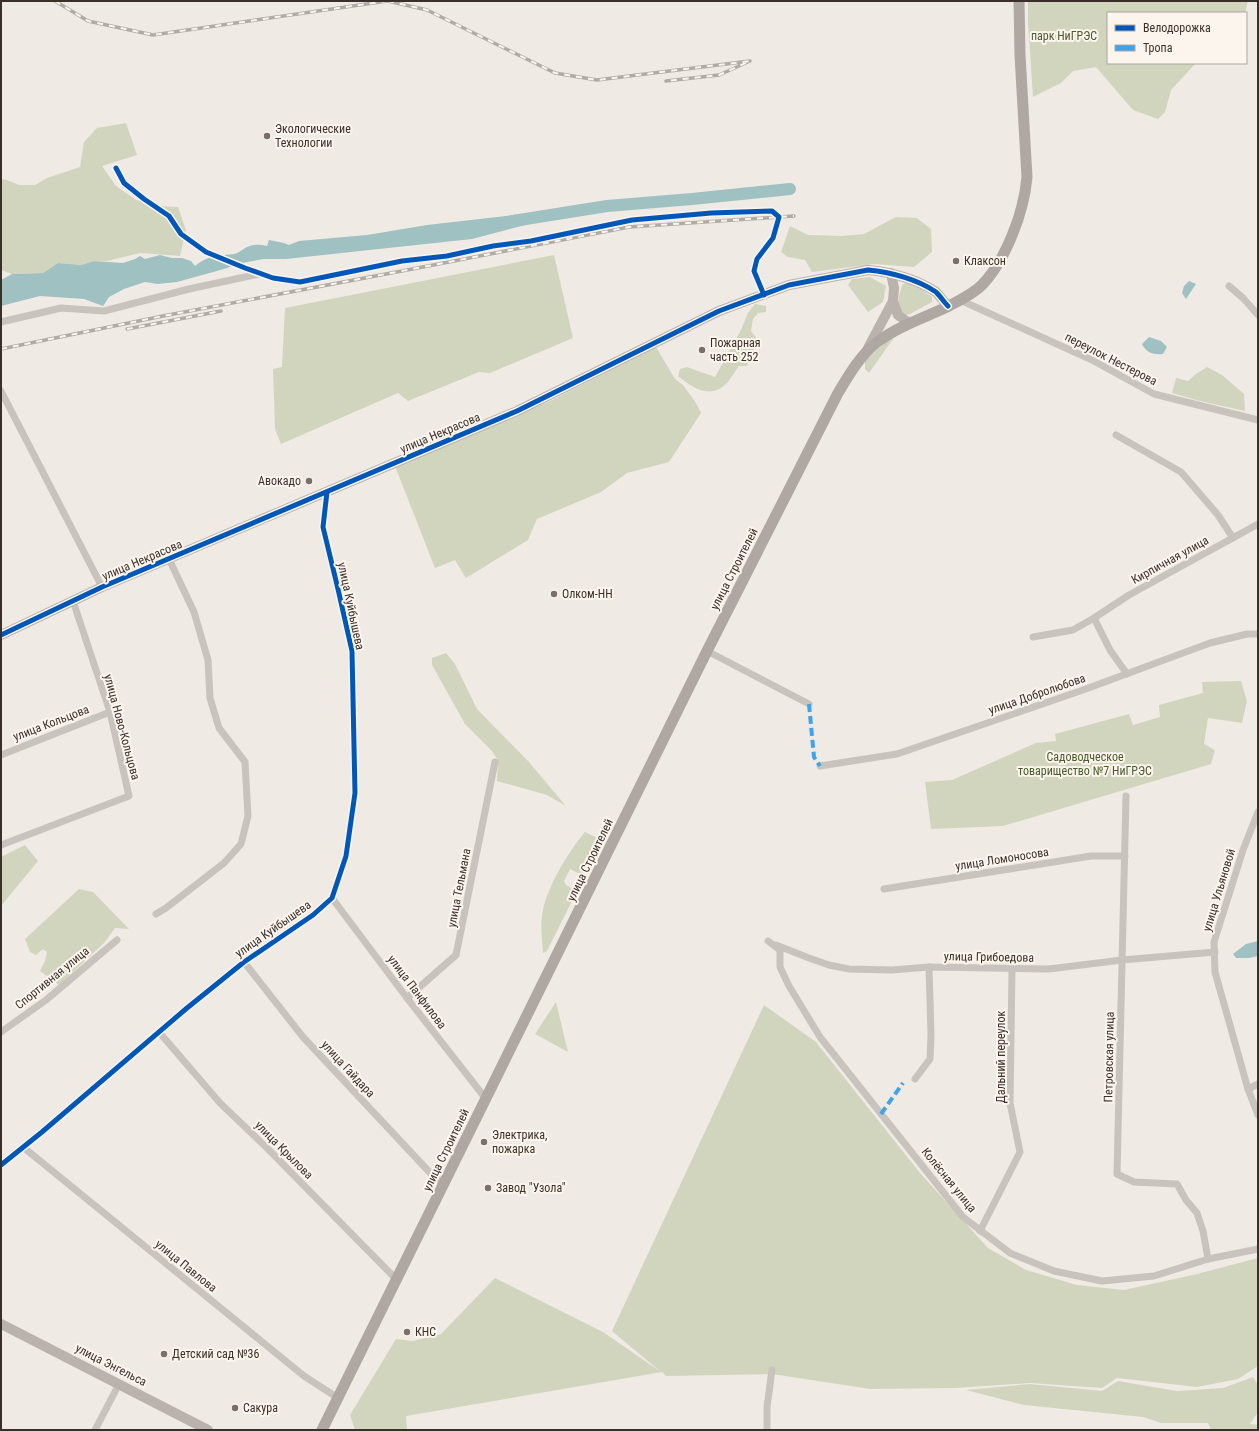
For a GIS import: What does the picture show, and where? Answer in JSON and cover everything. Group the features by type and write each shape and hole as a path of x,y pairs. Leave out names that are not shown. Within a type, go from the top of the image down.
{"main road":[{"name":"улица Строителей","path":"322,1430 707,651 838,394 851,372 866,352 887,335 909,323 960,300 981,286 992,273 1002,257 1015,226 1025,193 1027,171 1020,62 1019,1"}],"street":[{"path":"116,168 124,183 169,216 181,234 206,252 273,278 300,282 402,261 447,256 493,246 531,241 632,220 712,213 772,211 779,217 773,238 757,259 754,271 764,295"},
{"name":"улица Некрасова","path":"1,636 102,587 517,411 719,311 789,285 868,270 891,274 918,283 936,293 948,306"},
{"path":"1,322 61,308 104,311 259,273"},
{"path":"866,352 893,301 894,288 891,274"},
{"path":"1229,286 1243,298 1258,315"},
{"name":"переулок Нестерова","path":"960,300 1092,360 1154,394 1258,420"},
{"path":"893,301 898,315 909,323"},
{"path":"1,391 102,587"},
{"path":"1116,435 1181,472 1218,515 1233,538"},
{"name":"улица Куйбышева","path":"1,1165 244,962 313,915 332,898 346,856 355,793 352,651 323,527 327,492"},
{"name":"Кирпичная улица","path":"1033,637 1073,630 1129,595 1258,524"},
{"path":"156,914 224,863 241,844 248,816 245,762 219,728 210,698 208,660 194,612 169,559"},
{"name":"улица Ново-Кольцова","path":"1,845 129,796 110,712 73,601"},
{"path":"1094,618 1110,650 1127,674"},
{"name":"улица Добролюбова","path":"820,766 897,754 1083,690 1210,643 1247,634 1258,634"},
{"path":"707,651 809,704"},
{"name":"улица Кольцова","path":"1,755 110,712"},
{"name":"улица Тельмана","path":"407,998 456,955 495,762"},
{"name":"Петровская улица","path":"1126,796 1117,1174 1134,1182 1177,1184 1186,1200 1197,1213 1204,1231 1208,1259"},
{"name":"улица Ульяновой","path":"1258,812 1240,857 1214,942 1215,972 1248,1089 1258,1115"},
{"name":"улица Ломоносова","path":"884,890 1091,856 1125,856"},
{"name":"улица Панфилова","path":"332,898 407,998 486,1099"},
{"name":"Спортивная улица","path":"1,1032 46,1000 116,940"},
{"name":"улица Грибоедова","path":"768,941 829,965 849,969 892,970 929,967 1049,969 1122,960 1215,952"},
{"name":"Колёсная улица","path":"768,941 780,950 780,967 789,986 820,1037 963,1217 1010,1253 1054,1271 1102,1281 1154,1276 1208,1259 1258,1249"},
{"name":"улица Гайдара","path":"244,962 303,1037 434,1177 444,1183"},
{"path":"915,1079 930,1059 931,1034 929,967"},
{"name":"Дальний переулок","path":"980,1231 1020,1152 1010,1102 1012,969"},
{"name":"улица Крылова","path":"159,1032 220,1103 267,1148 397,1280"},
{"path":"1248,1089 1258,1084"},
{"name":"улица Павлова","path":"23,1147 304,1376 338,1398"},
{"name":"улица Энгельса","path":"1,1324 208,1430"},
{"path":"767,1430 767,1407 772,1370"},
{"path":"95,1430 119,1384"}],"green space":[{"name":"парк НиГРЭС","path":"1028,1 1248,1 1245,12 1107,12 1107,64 1195,64 1171,90 1165,112 1158,119 1133,110 1096,67 1073,71 1061,83 1033,97"},
{"path":"126,123 137,155 102,166 116,186 136,200 155,206 178,207 186,230 180,256 140,253 107,261 94,261 81,265 58,263 43,273 12,274 1,270 1,179 19,185 35,185 47,178 80,167 84,142 97,128"},
{"path":"896,217 917,218 931,229 932,252 914,267 875,264 812,272 805,260 788,257 781,252 790,226 808,235 841,236 864,234"},
{"path":"554,255 573,338 490,373 479,372 408,401 398,393 281,444 275,429 273,369 282,367 285,308"},
{"path":"870,277 886,286 883,302 868,312 848,285 852,279"},
{"path":"906,283 921,289 932,297 932,302 910,314 905,315 900,308 899,301 902,285"},
{"path":"755,304 766,306 766,312 758,313 753,319 751,331 758,340 747,366 739,366 728,382 722,387 709,391 703,391 696,388 678,376 680,369 687,367 715,377 741,330 748,313"},
{"path":"889,339 893,339 869,373 865,369 865,361"},
{"path":"656,347 675,379 683,385 696,403 701,413 669,462 627,473 601,492 537,519 528,540 466,578 455,560 435,568 395,466 449,445 552,400"},
{"path":"1207,367 1222,375 1244,394 1245,411 1172,393 1176,378 1188,381"},
{"path":"446,653 455,664 477,709 528,761 566,806 547,795 497,781 498,760 491,750 465,724 432,665 432,658"},
{"name":"Садоводческое товарищество №7 НиГРЭС","path":"1241,681 1247,701 1242,723 1208,718 1204,744 1215,750 1211,764 1003,826 931,829 925,782 952,780 1036,743 1056,741 1055,734 1129,714 1133,725 1160,717 1159,705 1203,693 1202,682"},
{"path":"585,832 599,839 584,876 570,869 564,881 566,885 577,891 547,951 543,953 543,910 549,890 572,849"},
{"path":"25,845 38,861 1,906 1,857"},
{"path":"79,889 93,892 129,929 115,928 104,943 59,985 40,971 45,961 47,952 43,949 36,955 30,952 25,939"},
{"path":"556,1002 568,1052 535,1034"},
{"path":"764,1005 816,1042 920,1173 988,1248 1026,1270 1077,1285 1124,1290 1197,1274 1258,1258 1258,1366 1238,1379 1197,1387 1117,1378 1102,1388 1030,1383 955,1388 870,1389 772,1374 666,1376 662,1372 406,1416 407,1430 355,1430 350,1415 396,1339 413,1341 441,1334 495,1278 603,1332 661,1372 612,1331"},
{"path":"1253,1377 1258,1385 1258,1412 1250,1424 1258,1425 1258,1430 1211,1430 1208,1423 1161,1423 1143,1417 1024,1405 966,1390 1030,1384 1102,1391 1118,1381 1177,1391 1223,1388"}],"water":[{"path":"522,214 529,215 529,224 472,239 286,259 264,259 242,263 177,282 158,284 145,282 124,289 109,297 103,306 84,299 40,296 1,306 1,280 12,274 43,273 58,263 81,265 94,261 123,263 140,256 145,259 160,255 172,258 182,258 191,261 195,266 209,258 234,254 250,246 267,246 269,240 289,245 299,241 367,235 427,225"},
{"path":"1189,281 1196,284 1186,299 1182,293 1184,286"},
{"path":"1149,337 1161,341 1167,347 1163,354 1151,353 1146,350 1142,344"},
{"path":"1258,941 1258,956 1236,958 1233,954 1246,944"}],"waterway":[{"path":"513,221 607,206 790,189"}],"railway":[{"path":"55,1 88,21 153,35 387,1"},
{"path":"388,1 427,10 555,73 597,80 750,61 719,75 666,81"},
{"path":"1,349 163,316 629,227 794,216"},
{"path":"127,329 221,311"}],"marked path":[{"path":"809,704 814,757 820,766"},
{"path":"881,1114 903,1083"}],"cycle path":[{"path":"116,168 124,183 169,216 181,234 206,252 273,278 300,282 402,261 447,256 493,246 531,241 632,220 711,213 772,211 779,217 773,238 757,259 754,271 764,295"},
{"path":"1,635 102,587 517,411 719,311 789,285 868,270 876,271 894,274 929,287 936,292 948,306"},
{"path":"1,1165 42,1132 187,1008 244,962 313,915 332,898 346,856 355,793 352,651 323,527 327,492"}],"place":[{"name":"Экологические Технологии","path":"267,136"},
{"name":"Клаксон","path":"956,261"},
{"name":"Пожарная часть 252","path":"702,350"},
{"name":"Авокадо","path":"309,481"},
{"name":"Олком-НН","path":"554,594"},
{"name":"Электрика, пожарка","path":"484,1142"},
{"name":"Завод \"Узола\"","path":"488,1188"},
{"name":"КНС","path":"407,1332"},
{"name":"Детский сад №36","path":"164,1354"},
{"name":"Сакура","path":"235,1408"}]}
